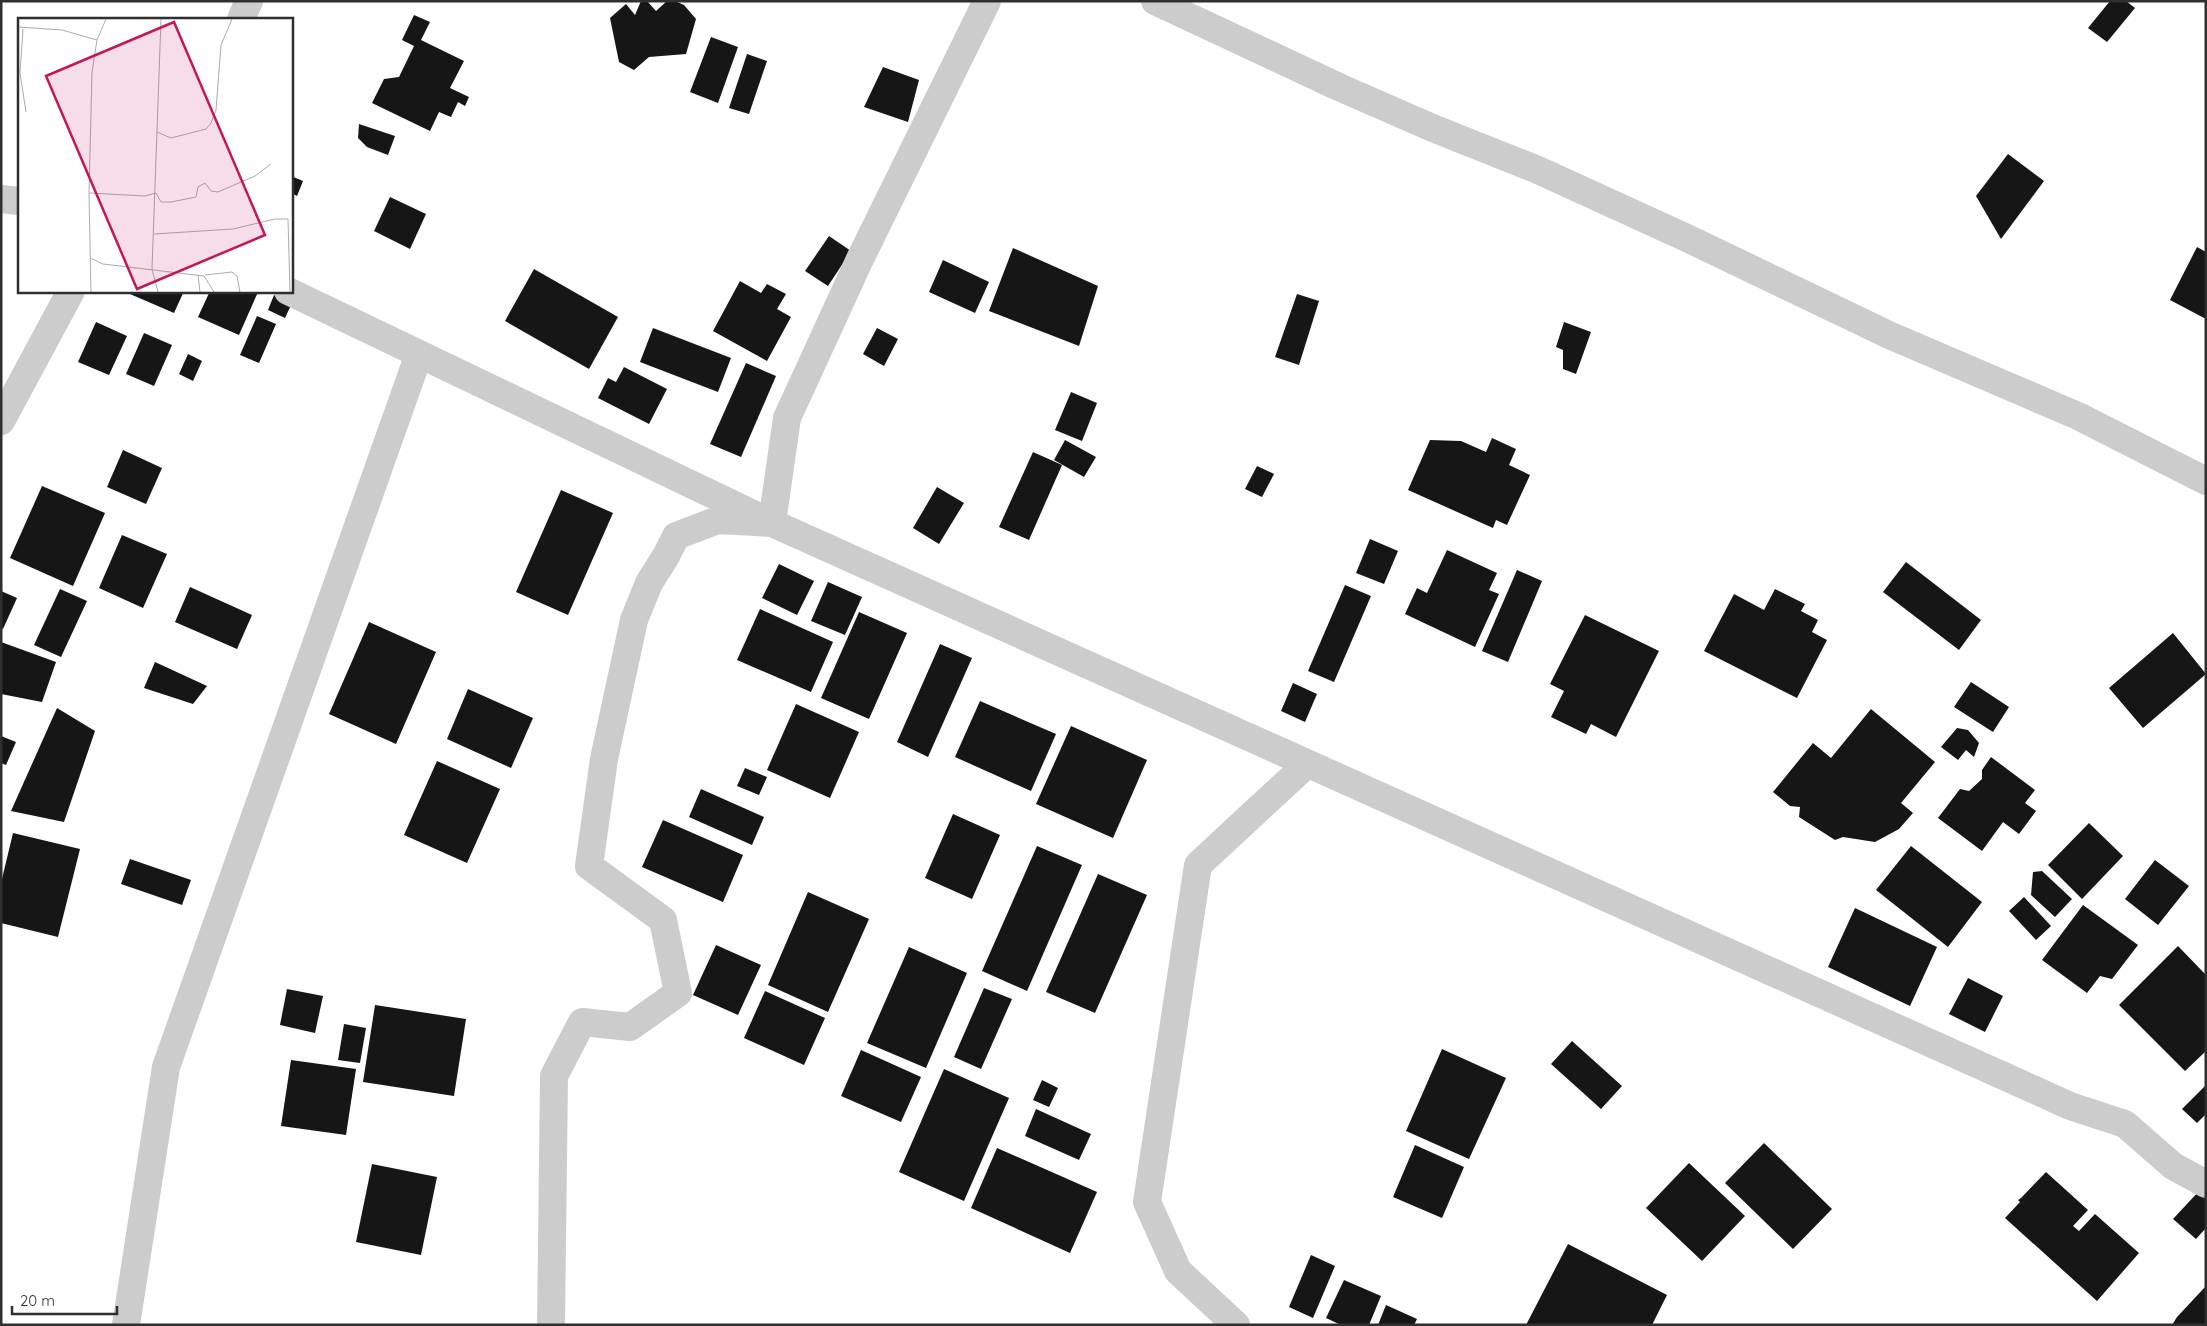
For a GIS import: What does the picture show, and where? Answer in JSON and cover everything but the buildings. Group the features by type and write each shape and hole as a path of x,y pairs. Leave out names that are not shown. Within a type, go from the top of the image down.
{"street":[{"path":"241,18 249,1"},
{"path":"772,523 787,418 860,260 987,1"},
{"path":"1155,1 1341,88 1435,129 1538,170 1627,210 1889,335 2078,416 2206,481"},
{"path":"1,199 18,201"},
{"path":"1,421 70,292"},
{"path":"290,292 772,523 2070,1106 2125,1124 2172,1166 2206,1184"},
{"path":"126,1325 166,1067 419,354"},
{"path":"551,1325 554,1076 582,1022 630,1027 678,993 663,920 589,866 604,759 634,620 649,583 676,536 718,520 772,523"},
{"path":"1236,1325 1178,1271 1147,1202 1198,865 1307,764"}]}
